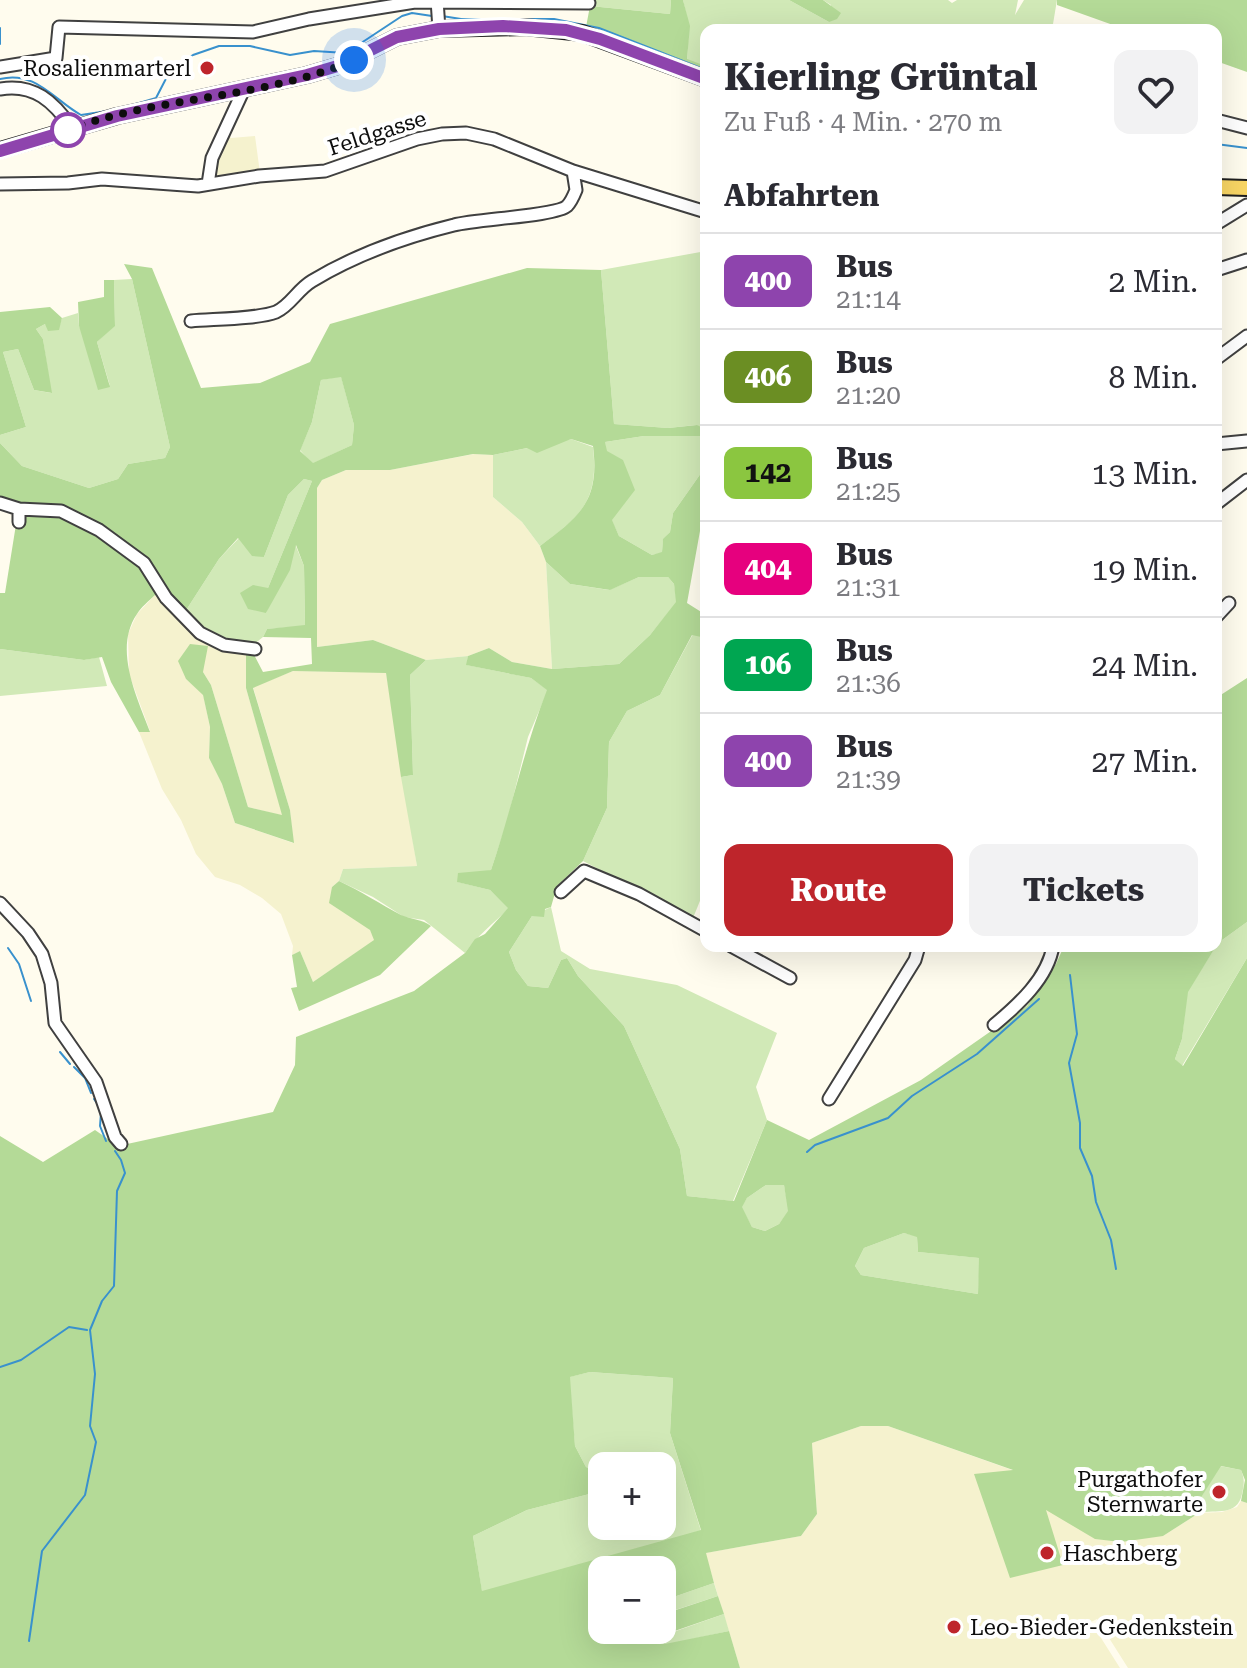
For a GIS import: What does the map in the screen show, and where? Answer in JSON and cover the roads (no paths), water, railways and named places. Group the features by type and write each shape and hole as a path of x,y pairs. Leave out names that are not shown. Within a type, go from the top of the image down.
{"main road":[{"path":"0,150 72,128 272,84 341,65 397,37 439,29 503,26 566,30 600,39 700,77"},
{"path":"1222,187 1247,188"}],"street":[{"path":"437,3 439,29"},
{"path":"0,67 56,58 59,27 253,32 373,4 589,3"},
{"path":"0,89 24,88 39,93 72,128"},
{"path":"208,184 212,158 244,89"},
{"path":"1222,122 1247,128"},
{"name":"Feldgasse","path":"0,184 102,179 177,186 208,184 325,171 417,139 466,133 494,139 573,171 700,210"},
{"path":"191,321 272,314 289,305 298,291 312,281 346,264 453,225 485,218 550,214 567,206 576,190 573,171"},
{"path":"1222,220 1247,205"},
{"path":"1222,268 1247,260"},
{"path":"1222,355 1247,336"},
{"path":"1222,443 1247,441"},
{"path":"1222,499 1247,480"},
{"path":"0,503 19,509 61,511 99,530 144,563 166,598 200,633 224,645 255,649"},
{"path":"19,509 19,522"},
{"path":"124,548 127,562"},
{"path":"1222,611 1229,603"},
{"path":"561,892 584,871 639,894 700,928"},
{"path":"0,903 28,933 42,954 51,983 55,1023 96,1082 115,1137 121,1144"},
{"path":"742,952 790,978"},
{"path":"829,1099 917,952"},
{"path":"994,1025 1020,1003 1050,961 1052,952"}],"waterway":[{"path":"129,106 156,98 172,67 219,46 250,46 290,55 314,51 346,53 402,16 412,13 432,16"},
{"path":"442,16 461,19 554,19 599,28 700,68"},
{"path":"0,28 0,44"},
{"path":"0,79 12,77 34,82 81,115 114,110"},
{"path":"1222,145 1247,148"},
{"path":"8,948 19,964 31,1001"},
{"path":"1070,975 1077,1034 1069,1063 1080,1123 1080,1148 1092,1176 1096,1202 1111,1240 1116,1269"},
{"path":"807,1152 815,1145 888,1118 912,1096 977,1054 1039,999"},
{"path":"60,1052 70,1064"},
{"path":"74,1067 85,1078 91,1093"},
{"path":"94,1099 99,1106"},
{"path":"101,1113 100,1126 106,1141"},
{"path":"29,1641 42,1551 85,1495 96,1442 90,1426 95,1374 90,1330 102,1301 114,1286 117,1191 125,1173 115,1151"},
{"path":"0,1367 21,1360 69,1327 87,1330"}],"place":[{"name":"Rosalienmarterl","path":"207,68"},
{"name":"Purgathofer Sternwarte","path":"1219,1492"},
{"name":"Haschberg","path":"1047,1553"},
{"name":"Leo-Bieder-Gedenkstein","path":"954,1627"}]}
